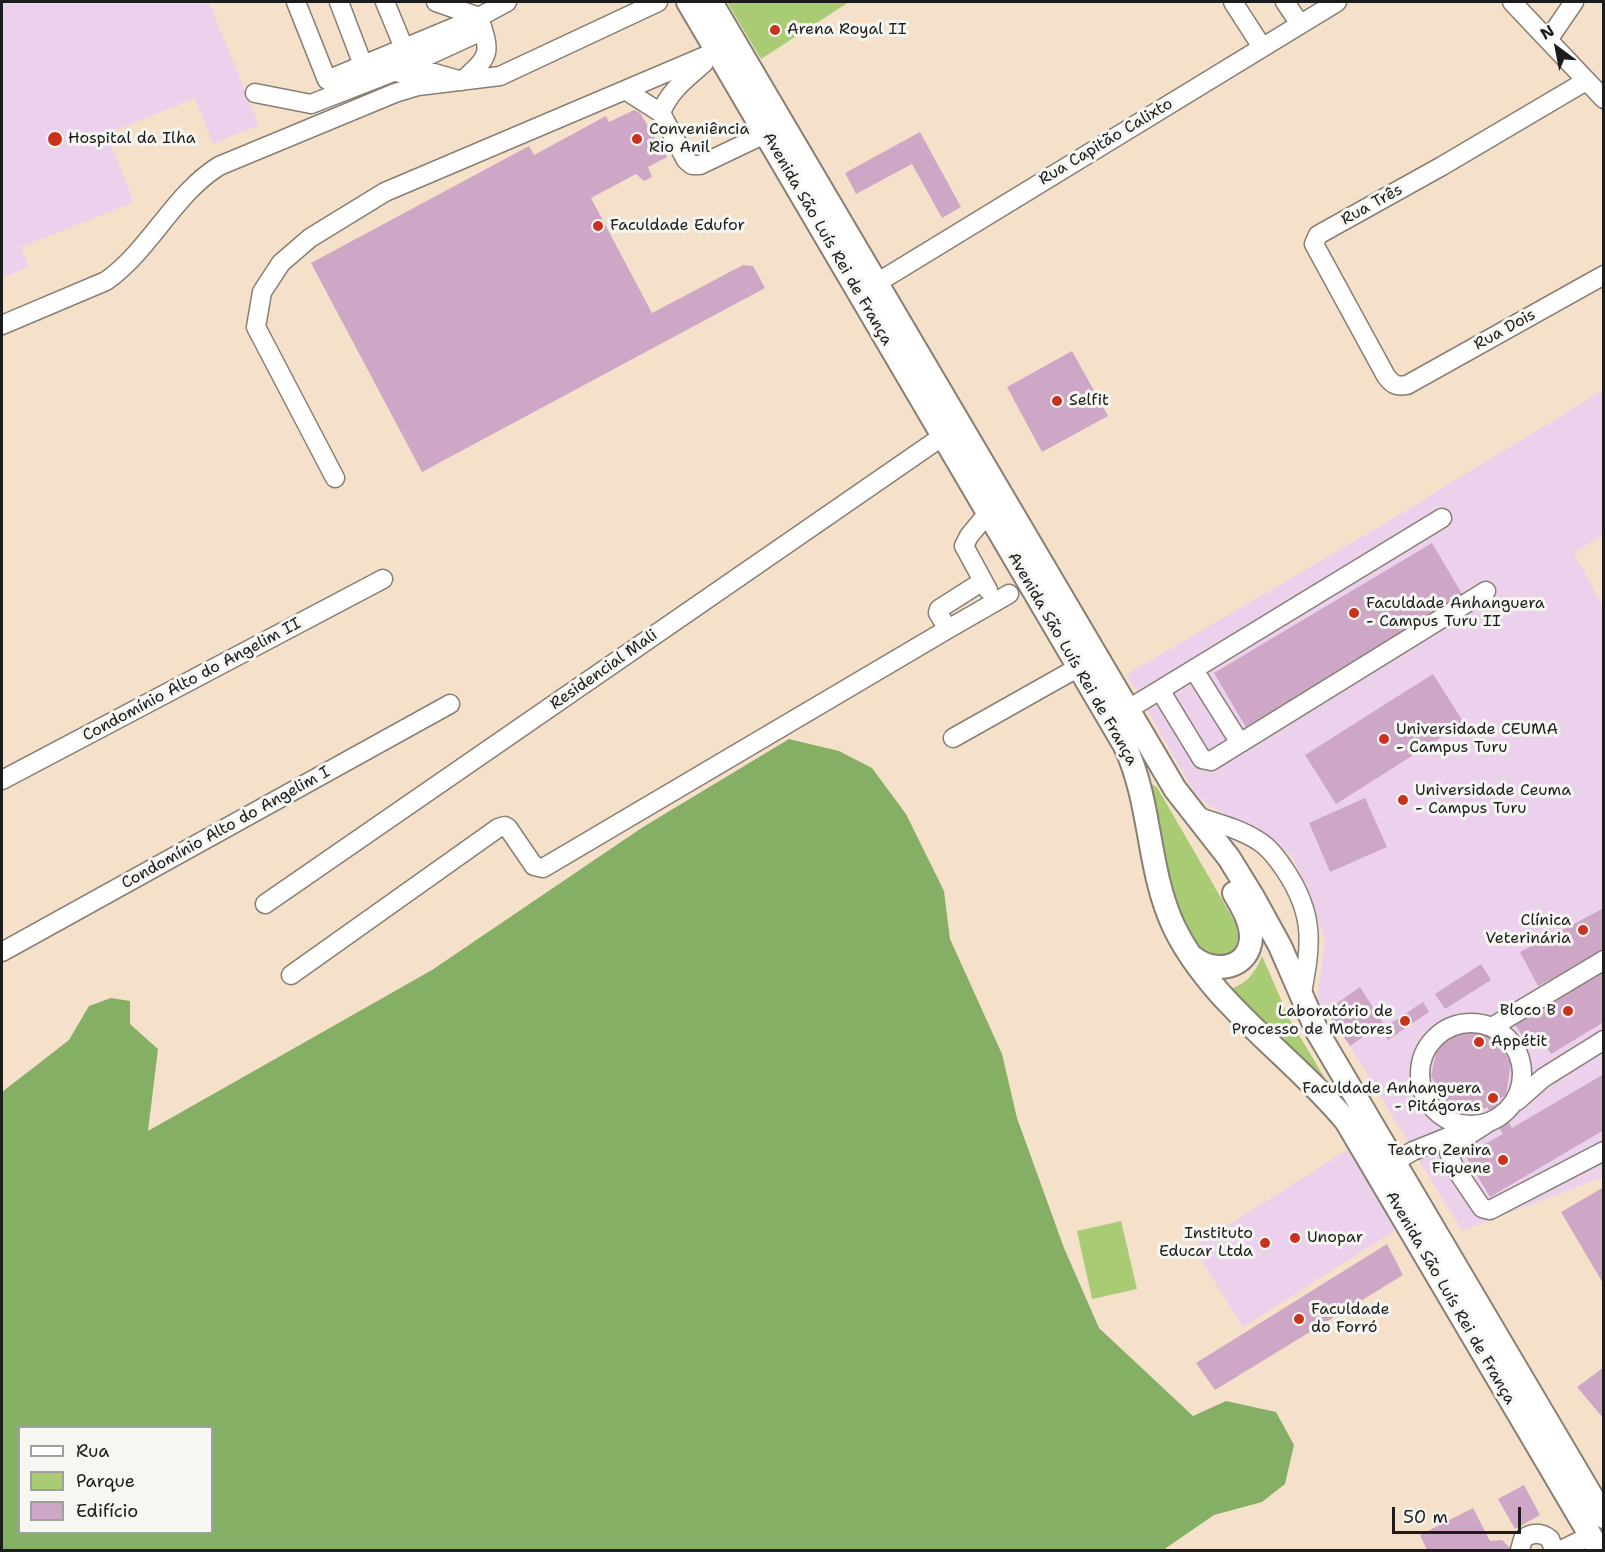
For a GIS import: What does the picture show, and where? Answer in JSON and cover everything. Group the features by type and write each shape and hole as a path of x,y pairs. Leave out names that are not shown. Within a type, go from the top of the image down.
{"main road":[{"name":"Avenida São Luís Rei de França","path":"688,2 1132,761 1144,800 1162,894 1173,926 1189,953 1224,998 1325,1095 1346,1121 1594,1543"},
{"name":"Avenida São Luís Rei de França","path":"711,2 1127,710 1175,789 1230,858 1253,897 1280,946 1318,1033 1604,1517"},
{"path":"1189,953 1208,966 1224,968 1245,955 1251,937 1248,919 1196,816"}],"street":[{"path":"296,2 327,80 478,17 507,2"},
{"path":"339,2 363,65"},
{"path":"385,2 404,48"},
{"path":"435,2 478,17"},
{"path":"2,325 115,274 129,262 190,188 204,175 219,166 395,93 418,86 500,76 658,2"},
{"path":"1233,2 1262,47"},
{"path":"1285,2 1300,24"},
{"name":"Rua Capitão Calixto","path":"876,284 1337,2"},
{"path":"1512,2 1604,99"},
{"path":"1548,40 1574,2"},
{"path":"255,93 311,104 388,74 473,35 478,17"},
{"path":"462,81 478,67 488,52 478,17"},
{"path":"335,478 256,327 262,292 280,262 310,238 385,192 717,51"},
{"path":"662,112 666,101 676,88 717,51"},
{"path":"388,74 434,73 462,81"},
{"name":"Rua Três","path":"1407,385 1395,385 1386,376 1316,250 1315,239 1318,235 1586,81"},
{"path":"625,90 662,112 686,160 692,165 700,165 765,134"},
{"name":"Rua Dois","path":"1407,385 1604,275"},
{"name":"Residencial Mali","path":"265,904 943,436"},
{"path":"988,513 969,536 964,546 983,582 992,593 1009,594"},
{"path":"1127,710 1442,518"},
{"name":"Condomínio Alto do Angelim II","path":"2,780 383,579"},
{"path":"948,629 938,614 939,609 983,582"},
{"path":"291,975 498,828 505,826 508,828 534,866 543,868 973,614 1009,594 1032,588"},
{"path":"1160,690 1202,759 1211,761 1486,591"},
{"path":"953,738 1079,667"},
{"path":"1194,670 1240,743"},
{"name":"Condomínio Alto do Angelim I","path":"2,952 450,704"},
{"path":"1196,816 1256,839 1277,857 1291,878 1306,913 1309,928 1308,963 1301,998"},
{"path":"1492,1027 1604,960"},
{"path":"1490,1121 1468,1125 1457,1123 1438,1113 1425,1095 1420,1071 1427,1048 1445,1030 1468,1023 1492,1027 1512,1042 1521,1061 1522,1082 1514,1102 1507,1110"},
{"path":"1604,1040 1543,1078 1507,1110 1452,1146 1449,1152 1453,1165 1482,1208 1490,1210 1604,1151"},
{"path":"1394,1162 1413,1151 1490,1121"},
{"path":"1520,1551 1523,1539 1540,1533 1550,1539 1554,1551"},
{"path":"1561,1551 1594,1543"}],"shaded area":[{"name":"Hospital da Ilha","path":"2,2 209,2 259,125 213,144 195,98 107,134 134,202 21,247 29,267 2,278"},
{"path":"1603,390 1603,534 1574,553 1604,608 1603,1177 1462,1231 1350,1046 1317,999 1325,941 1310,894 1292,857 1270,837 1210,807 1194,792 1127,674 1382,525"},
{"name":"Unopar","path":"1347,1150 1397,1229 1243,1327 1193,1247"}],"green space":[{"name":"Arena Royal II","path":"727,2 849,2 761,59"},
{"path":"789,739 839,751 872,768 906,814 944,891 950,939 1002,1054 1017,1118 1064,1248 1099,1328 1193,1416 1226,1401 1276,1412 1294,1445 1285,1484 1262,1502 1214,1515 1166,1550 2,1550 2,1092 69,1040 89,1006 111,998 130,1001 130,1024 158,1049 148,1131 432,970 643,827"},
{"path":"1152,784 1157,787 1236,924 1237,944 1226,956 1211,956 1203,951 1186,925 1166,866"},
{"path":"1262,956 1290,1020 1333,1092 1226,990 1244,982 1256,969"},
{"path":"1121,1221 1137,1289 1092,1299 1077,1231"}],"building":[{"path":"634,110 640,113 667,157 648,167 652,177 644,181 636,174 591,198 652,313 743,265 753,266 765,288 422,472 311,263 529,146 534,155 606,116 609,122"},
{"path":"920,132 961,207 942,218 912,164 856,194 845,173"},
{"name":"Selfit","path":"1072,351 1108,416 1042,452 1007,387"},
{"path":"1432,543 1465,599 1247,729 1214,673"},
{"name":"Universidade CEUMA - Campus Turu","path":"1433,674 1464,723 1336,804 1305,755"},
{"name":"Universidade CEUMA - Campus Turu","path":"1365,798 1387,847 1330,872 1309,823"},
{"name":"Clínica Veterinária","path":"1604,908 1604,952 1538,986 1520,952"},
{"path":"1481,964 1491,980 1445,1009 1435,994"},
{"name":"Bloco B","path":"1604,968 1604,1022 1551,1054 1539,1035 1527,1043 1514,1023"},
{"path":"1360,987 1383,1023 1350,1046 1326,1011"},
{"name":"Laboratório de Processo de Motores","path":"1423,1002 1429,1012 1388,1040 1381,1030"},
{"path":"1465,1030 1495,1038 1511,1063 1506,1095 1496,1101 1512,1128 1604,1074 1604,1130 1490,1197 1465,1155 1503,1134 1487,1107 1477,1112 1447,1102 1431,1076 1438,1045"},
{"path":"1604,1187 1604,1285 1561,1212"},
{"name":"Faculdade do Forró","path":"1387,1244 1403,1275 1215,1390 1196,1363"},
{"path":"1604,1367 1604,1419 1577,1387"},
{"path":"1524,1485 1540,1515 1515,1529 1498,1499"},
{"path":"1473,1508 1490,1541 1502,1540 1512,1550 1427,1550 1420,1535"}],"place":[{"name":"Arena Royal II","path":"775,30"},
{"name":"Hospital da Ilha","path":"55,139"},
{"name":"Conveniência Rio Anil","path":"637,139"},
{"name":"Faculdade Edufor","path":"598,226"},
{"name":"Selfit","path":"1057,401"},
{"name":"Faculdade Anhanguera - Campus Turu II","path":"1354,613"},
{"name":"Universidade CEUMA - Campus Turu","path":"1384,739"},
{"name":"Universidade Ceuma - Campus Turu","path":"1403,800"},
{"name":"Clínica Veterinária","path":"1583,930"},
{"name":"Bloco B","path":"1568,1011"},
{"name":"Laboratório de Processo de Motores","path":"1405,1021"},
{"name":"Appétit","path":"1479,1042"},
{"name":"Faculdade Anhanguera - Pitágoras","path":"1493,1098"},
{"name":"Teatro Zenira Fiquene","path":"1503,1160"},
{"name":"Unopar","path":"1295,1238"},
{"name":"Instituto Educar Ltda","path":"1265,1243"},
{"name":"Faculdade do Forró","path":"1299,1319"}]}
